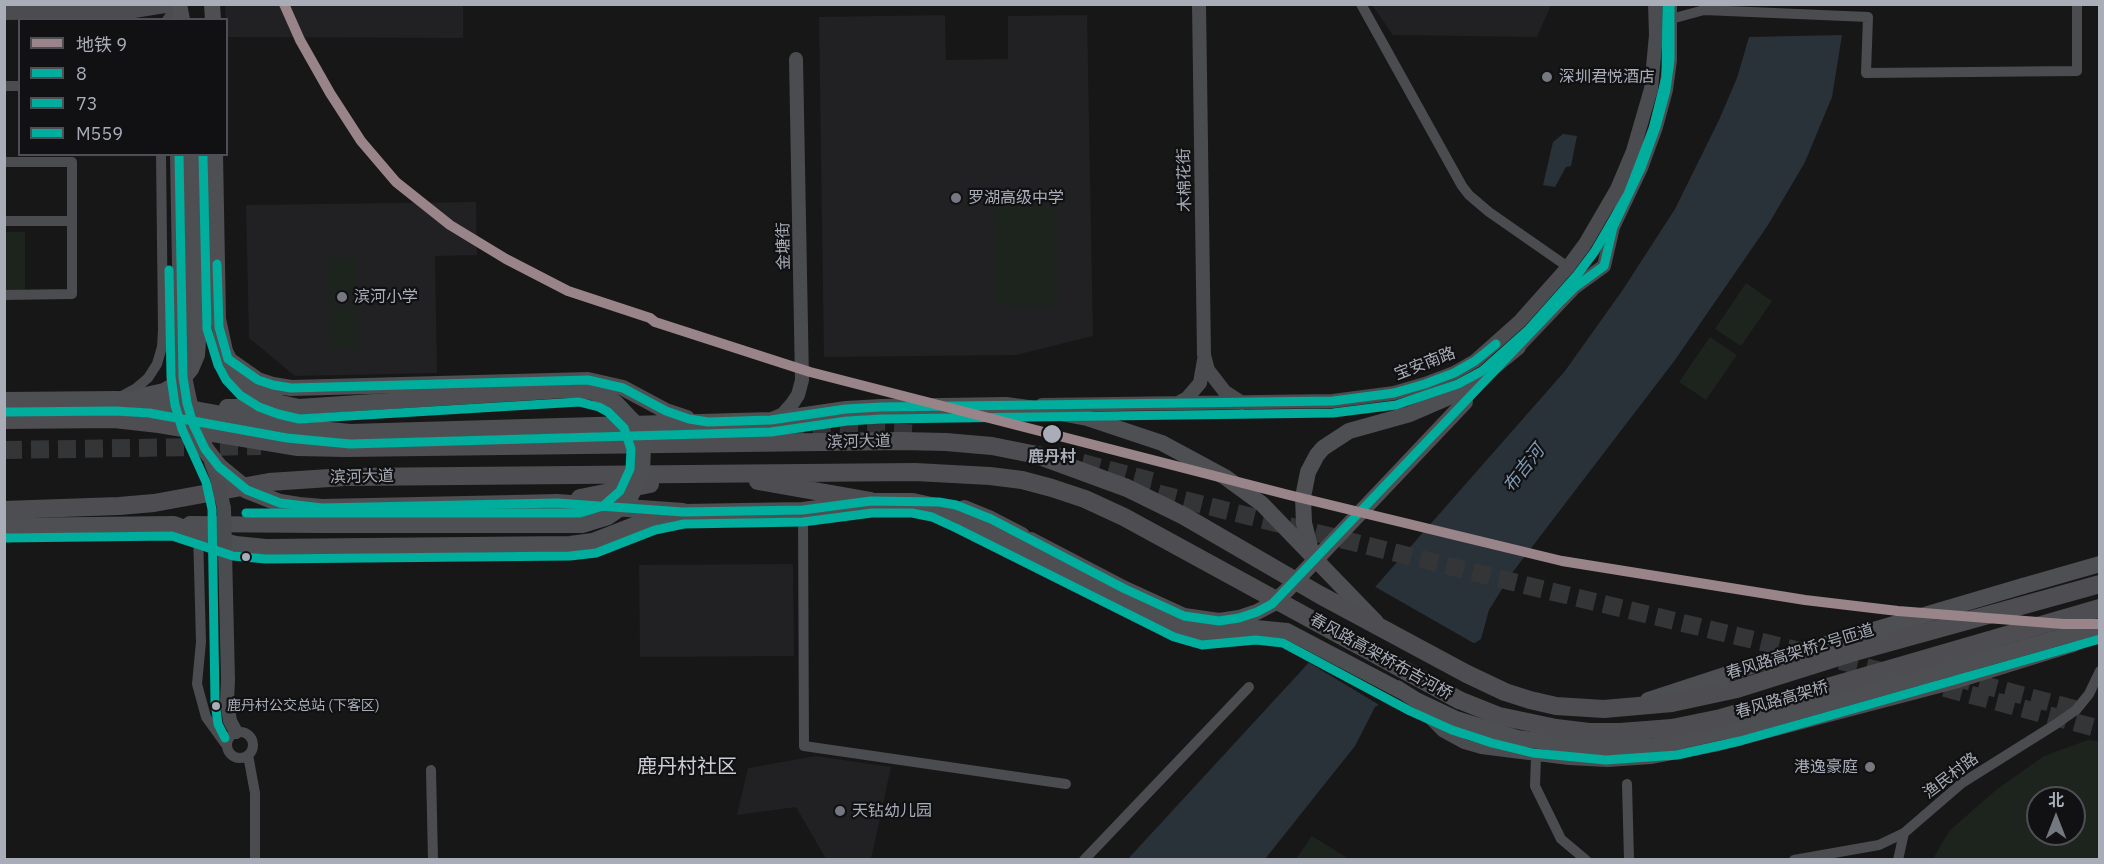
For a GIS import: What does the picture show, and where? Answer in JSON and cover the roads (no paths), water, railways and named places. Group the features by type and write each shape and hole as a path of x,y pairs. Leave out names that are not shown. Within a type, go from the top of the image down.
{"highway":[{"path":"179,156 183,377 193,424 205,449 219,467 247,490 280,503 322,508 558,503 683,512"},
{"name":"滨河大道","path":"4,420 114,419 159,424 288,446 345,448 902,441 992,446 1037,455 1127,488 1184,516 1320,595"},
{"name":"滨河大道","path":"4,510 70,510 143,504 268,482 306,478 508,474 958,473 1022,480 1085,499 1124,517 1250,584 1295,621"},
{"path":"558,503 694,474"},
{"path":"724,474 871,501"},
{"name":"春风路高架桥","path":"1467,674 1505,692 1556,706 1605,709 1639,707 1706,697 1880,645 2100,584"},
{"name":"春风路高架桥布吉河桥","path":"1320,595 1378,624 1467,674"},
{"name":"春风路高架桥","path":"1460,700 1499,716 1556,728 1589,732 1672,728 1721,718 2100,608"},
{"name":"春风路高架桥布吉河桥","path":"1295,621 1460,700"}],"main road":[{"path":"116,399 164,391 180,382 192,369 197,355 192,156"},
{"path":"215,156 218,319 228,359 236,374 263,396 299,407"},
{"path":"174,524 236,544 266,547 570,544 593,541 652,518 683,512 803,510 871,501 939,502 970,510 1125,589 1184,616 1219,621 1239,618 1272,604 1518,348"},
{"path":"1334,580 1313,555 1304,523 1304,487 1308,472 1317,455 1331,441 1349,431 1397,418 1447,398 1486,373 1518,348"},
{"path":"228,359 258,380 291,388 588,380 623,388 666,411 689,419 708,422"},
{"path":"4,526 582,525 608,517 621,508 634,492 642,472 643,447 634,422 616,404 592,392 566,390 299,407 185,406"},
{"path":"4,400 116,399 185,406 289,426 350,432 771,420 846,409 881,407 1006,405 1050,411 1087,418 1162,443 1225,477 1262,504 1378,624"},
{"path":"913,501 936,506 961,517 1178,626 1203,633 1217,633 1270,628 1295,621 1410,697 1456,718 1517,738 1555,744 1606,748 1675,743 1808,710 2100,626"},
{"path":"246,525 266,547"},
{"name":"春风路高架桥2号匝道","path":"1605,709 1660,697 1755,665 2100,564"}],"street":[{"path":"4,13 128,12 178,4"},
{"path":"168,18 178,4"},
{"name":"木棉花街","path":"1178,403 1187,398 1200,383 1204,355 1199,4"},
{"path":"1361,4 1469,195 1489,212 1568,267"},
{"name":"宝安南路","path":"1006,405 1333,402 1394,393 1454,373 1475,361 1508,333 1568,267 1585,244 1617,189 1642,125 1654,75 1655,4"},
{"path":"1518,348 1575,287 1604,266 1614,227 1641,168 1661,108 1669,76 1670,4"},
{"path":"1671,19 1704,10 1868,17 1866,74 2077,71 2077,4"},
{"name":"金塘街","path":"771,420 783,414 798,395 803,367 796,59"},
{"path":"116,399 135,389 148,378 157,364 162,347 164,330 161,156"},
{"path":"4,162 72,162 72,294 4,295"},
{"path":"4,221 72,221"},
{"name":"木棉花街","path":"1204,355 1208,370 1225,392 1242,403"},
{"path":"205,449 217,478 224,508 227,702 230,721 236,732"},
{"path":"803,510 804,746 1066,784"},
{"path":"198,532 201,642 197,684 206,717 234,757 248,755 253,749 253,741 244,732 236,732 229,738 227,746"},
{"path":"1410,697 1437,728 1457,741 1481,749 1589,762 1631,761 1693,752 1955,684 2074,647 2100,635"},
{"name":"渔民村路","path":"1794,860 1879,845 1904,833 1962,783 2076,710 2090,694 2100,671"},
{"path":"1084,860 1249,687"},
{"path":"248,755 255,793 255,860"},
{"path":"1536,757 1535,786 1561,839 1586,860"},
{"path":"431,770 433,860"},
{"path":"1627,784 1629,860"},
{"path":"1898,860 1904,833"}],"water":[{"name":"布吉河","path":"1842,35 1832,97 1805,162 1768,225 1675,360 1512,573 1489,610 1481,639 1375,707 1355,746 1265,859 1127,860 1303,669 1565,371 1622,291 1675,209 1719,120 1737,78 1749,37"},
{"path":"1563,134 1577,136 1571,166 1566,167 1555,187 1543,185 1553,142"}],"tunnel":[{"path":"759,426 920,434"},
{"path":"255,435 314,434"},
{"path":"4,450 261,446"},
{"path":"1056,456 1152,481"},
{"path":"1132,487 1862,666 2100,729"},
{"path":"1953,677 2078,710"}],"metro line":[{"name":"9","path":"284,4 300,40 330,93 361,141 396,182 450,225 506,259 568,291 650,318 655,322 810,372 1289,495 1562,561 1805,600 1898,611 2063,624 2100,624"}],"place":[{"name":"深圳君悦酒店","path":"1547,77"},
{"name":"罗湖高级中学","path":"956,198"},
{"name":"滨河小学","path":"342,297"},
{"name":"鹿丹村","path":"1052,434"},
{"name":"鹿丹村公交总站 (下客区)","path":"216,706"},
{"name":"港逸豪庭","path":"1870,767"},
{"name":"天钻幼儿园","path":"840,811"}],"district":[{"name":"鹿丹村社区","path":"687,767"}]}
